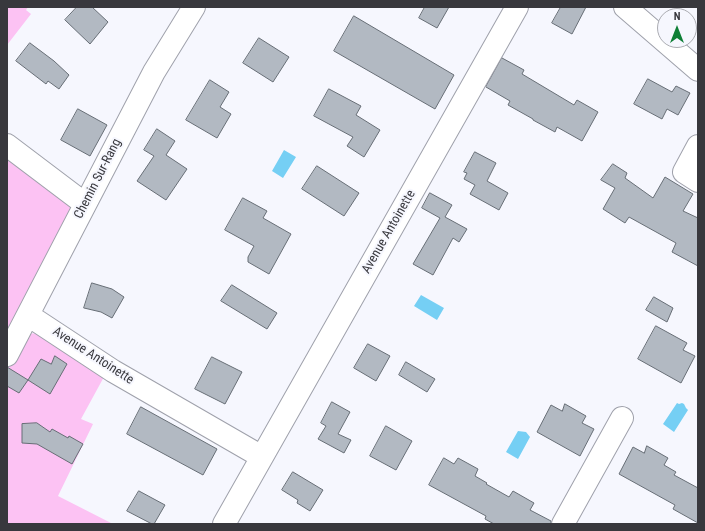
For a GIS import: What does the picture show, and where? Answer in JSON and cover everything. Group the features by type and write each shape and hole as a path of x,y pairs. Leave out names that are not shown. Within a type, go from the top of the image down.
{"street":[{"name":"Chemin Sur-Rang","path":"7,355 154,72 194,7"},
{"name":"Avenue Antoinette","path":"224,524 517,7"},
{"path":"625,7 698,70"},
{"path":"7,145 85,204"},
{"path":"698,146 684,172 698,181"},
{"name":"Avenue Antoinette","path":"28,315 113,371 262,458"},
{"path":"563,524 622,418"}],"shaded area":[{"path":"7,7 28,7 26,10 31,14 7,45"},
{"path":"7,155 71,204 73,211 7,333"},
{"path":"39,333 105,375 81,419 93,424 58,496 113,524 7,524 7,370 26,334"}],"water":[{"path":"284,150 296,157 283,178 272,171"},
{"path":"421,295 444,308 437,320 414,306"},
{"path":"677,403 684,404 688,410 674,432 663,424"},
{"path":"518,431 526,432 530,437 518,459 506,452"}],"building":[{"path":"77,7 92,7 108,22 90,44 65,20"},
{"path":"425,7 449,7 437,28 419,18"},
{"path":"561,7 586,7 572,34 552,23"},
{"path":"354,16 454,75 435,109 334,51"},
{"path":"259,38 289,57 273,82 243,63"},
{"path":"30,43 54,61 69,75 59,89 48,81 46,84 16,61"},
{"path":"502,58 524,70 522,74 574,105 577,100 598,112 582,141 557,127 555,132 533,120 508,105 510,101 486,87"},
{"path":"648,79 672,92 676,86 690,93 678,115 667,109 662,119 634,104"},
{"path":"210,80 229,92 220,107 231,114 217,138 186,120"},
{"path":"329,89 361,106 356,115 380,130 364,157 347,146 353,137 314,116"},
{"path":"78,109 107,125 90,156 61,140"},
{"path":"157,129 175,141 166,155 187,169 166,200 137,181 154,156 144,150"},
{"path":"475,152 496,163 487,181 508,193 499,210 470,194 475,185 464,179 467,173 464,172"},
{"path":"613,164 627,173 625,178 653,198 665,177 693,194 683,211 698,218 698,266 672,252 676,243 629,217 625,223 603,209 615,188 601,180"},
{"path":"317,166 359,193 344,216 302,189"},
{"path":"430,193 452,205 445,217 467,229 459,242 453,238 433,275 413,264 440,218 422,208"},
{"path":"243,198 267,211 263,218 291,234 269,274 248,262 248,257 254,246 225,230"},
{"path":"92,283 112,289 124,297 112,318 101,312 84,308"},
{"path":"232,285 277,313 267,329 221,301"},
{"path":"654,297 673,308 667,322 646,310"},
{"path":"656,326 687,343 683,350 695,356 681,383 638,359"},
{"path":"368,344 390,356 376,381 354,368"},
{"path":"55,356 67,364 50,394 28,380 41,359 51,364"},
{"path":"212,357 242,372 225,404 195,389"},
{"path":"406,362 435,379 427,392 399,375"},
{"path":"7,367 28,380 19,393 7,386"},
{"path":"332,402 350,412 338,434 351,440 344,453 318,439 326,426 321,423"},
{"path":"565,404 586,416 582,423 594,429 580,456 537,432 551,405 562,411"},
{"path":"141,407 217,449 203,475 127,434"},
{"path":"37,423 50,432 52,429 83,444 72,464 37,444 22,443 22,424"},
{"path":"386,426 412,441 396,470 370,456"},
{"path":"647,446 668,458 664,465 676,472 674,475 698,488 698,523 673,509 675,505 619,474 633,447 644,453"},
{"path":"444,458 454,464 458,458 478,469 475,476 487,483 486,484 509,497 513,491 534,503 530,510 551,521 551,524 494,524 485,519 486,516 429,485"},
{"path":"293,472 323,490 310,511 297,503 298,500 282,490"},
{"path":"139,491 165,505 154,524 127,511"}]}
